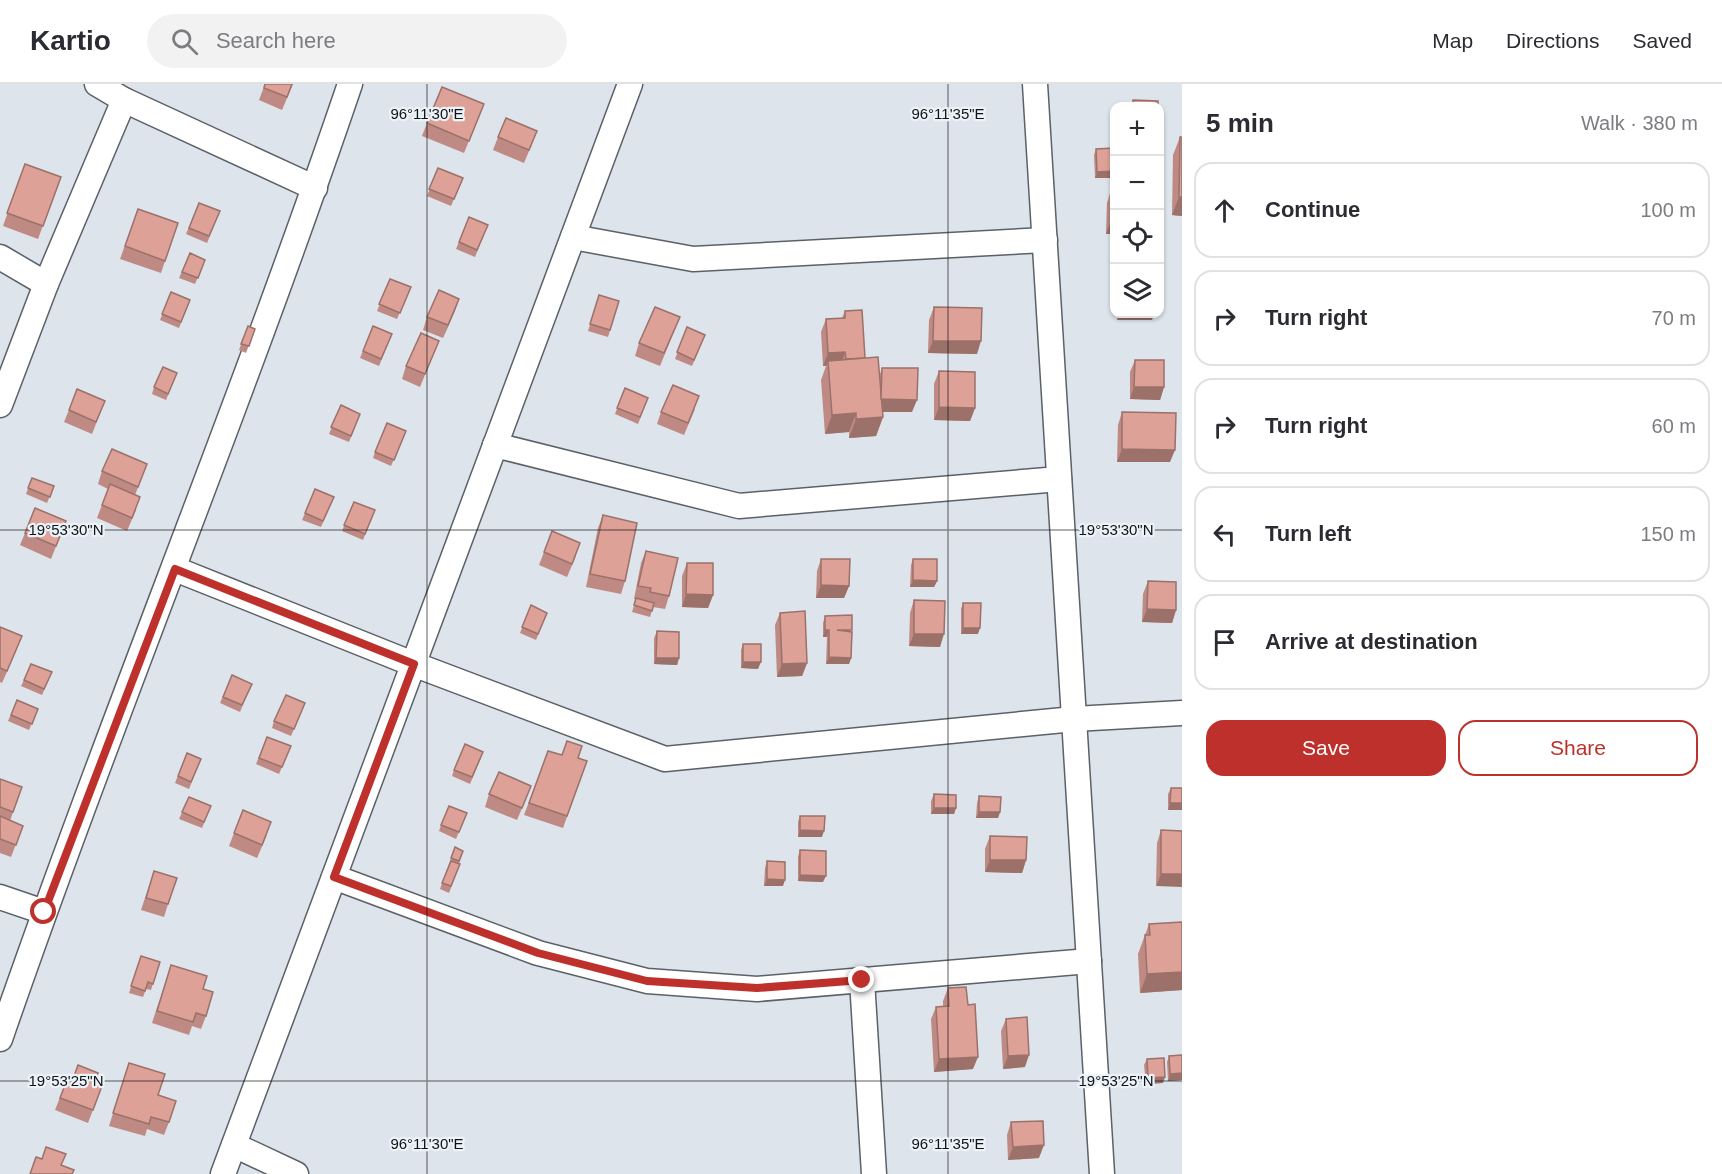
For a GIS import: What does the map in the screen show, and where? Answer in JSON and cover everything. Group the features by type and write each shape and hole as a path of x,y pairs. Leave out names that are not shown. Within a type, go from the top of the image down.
{"street":[{"path":"97,84 124,100 315,188"},
{"path":"0,1039 44,912 175,569 315,188 350,84"},
{"path":"223,1174 630,84"},
{"path":"1035,84 1102,1174"},
{"path":"0,405 46,284 124,100"},
{"path":"573,237 693,259 1045,240"},
{"path":"0,256 46,284"},
{"path":"495,445 739,506 1059,479"},
{"path":"175,569 414,664 665,759 1074,719 1182,712"},
{"path":"334,877 538,953 647,981 757,988 1089,961"},
{"path":"0,897 44,912"},
{"path":"862,980 874,1174"},
{"path":"234,1145 296,1174"}],"building":[{"path":"265,84 292,84 287,97 264,88"},
{"path":"442,87 484,104 469,141 427,123"},
{"path":"1133,100 1158,101 1158,102 1133,102"},
{"path":"506,118 537,131 529,150 498,137"},
{"path":"1180,137 1182,137 1182,197 1179,197"},
{"path":"1110,148 1110,171 1097,172 1096,149"},
{"path":"25,164 61,177 43,226 7,213"},
{"path":"438,168 463,178 454,199 429,189"},
{"path":"199,203 220,211 209,236 189,228"},
{"path":"138,209 178,223 165,261 125,246"},
{"path":"469,217 488,225 477,250 459,242"},
{"path":"190,253 205,260 198,278 182,272"},
{"path":"390,279 411,287 400,313 379,304"},
{"path":"439,290 459,299 448,325 427,317"},
{"path":"171,292 190,300 181,322 162,314"},
{"path":"599,295 619,301 610,330 590,324"},
{"path":"655,307 680,317 664,353 639,343"},
{"path":"934,307 982,308 981,341 933,341"},
{"path":"862,310 865,358 846,359 845,352 828,353 826,319 845,318 845,311"},
{"path":"248,326 255,329 249,346 241,344"},
{"path":"373,326 392,334 381,359 363,351"},
{"path":"687,327 705,335 694,360 677,352"},
{"path":"421,333 439,341 425,374 406,366"},
{"path":"878,357 883,417 856,419 856,413 832,415 828,361"},
{"path":"1135,360 1164,360 1164,387 1134,387"},
{"path":"163,367 177,373 168,394 154,387"},
{"path":"882,368 918,368 917,400 881,399"},
{"path":"939,371 975,372 975,408 939,407"},
{"path":"673,385 699,396 688,423 661,412"},
{"path":"625,388 648,398 640,417 617,408"},
{"path":"77,389 105,401 96,422 69,410"},
{"path":"341,405 360,414 351,436 331,427"},
{"path":"1122,412 1176,413 1175,450 1122,449"},
{"path":"387,423 406,431 394,460 375,452"},
{"path":"112,449 147,464 138,487 102,471"},
{"path":"32,478 54,486 50,497 28,488"},
{"path":"110,484 140,497 132,518 102,505"},
{"path":"315,489 334,497 323,521 305,513"},
{"path":"354,502 375,510 365,534 344,525"},
{"path":"35,508 66,521 56,546 25,533"},
{"path":"603,515 637,523 625,581 590,574"},
{"path":"552,531 580,543 572,564 544,552"},
{"path":"646,551 678,558 669,596 650,592 651,588 638,586"},
{"path":"821,559 850,559 849,586 821,585"},
{"path":"913,559 937,559 937,581 913,580"},
{"path":"687,563 713,563 713,595 686,594"},
{"path":"1148,581 1176,582 1176,610 1147,609"},
{"path":"636,598 654,603 652,611 634,605"},
{"path":"914,600 945,601 944,634 914,634"},
{"path":"963,603 981,603 980,628 963,628"},
{"path":"531,605 547,613 538,634 522,627"},
{"path":"805,611 807,663 782,664 780,613"},
{"path":"852,615 852,630 837,630 852,632 851,658 829,657 829,630 825,630 825,616"},
{"path":"0,627 22,636 7,671 0,668"},
{"path":"657,631 679,632 679,658 656,658"},
{"path":"743,644 761,644 761,662 743,662"},
{"path":"31,664 52,672 44,689 24,680"},
{"path":"232,675 252,684 242,705 223,697"},
{"path":"286,695 305,703 294,729 274,721"},
{"path":"17,700 38,709 32,724 11,715"},
{"path":"267,737 291,746 282,767 259,758"},
{"path":"567,741 582,746 578,758 587,761 567,816 529,803 548,751 562,755"},
{"path":"465,744 483,752 472,777 454,770"},
{"path":"187,753 201,759 191,782 178,776"},
{"path":"499,772 531,786 522,808 489,794"},
{"path":"0,779 22,787 13,812 0,807"},
{"path":"1171,788 1182,788 1182,803 1170,803"},
{"path":"934,794 956,795 956,808 934,808"},
{"path":"979,796 1001,797 1000,812 979,812"},
{"path":"189,797 211,806 204,822 182,812"},
{"path":"449,806 467,813 459,832 441,825"},
{"path":"243,810 271,822 262,845 234,833"},
{"path":"0,816 23,826 16,845 0,839"},
{"path":"800,816 825,816 824,831 800,830"},
{"path":"1161,830 1182,831 1182,874 1161,874"},
{"path":"990,836 1027,837 1026,860 990,860"},
{"path":"455,847 463,851 459,861 451,858"},
{"path":"800,850 826,851 826,876 800,875"},
{"path":"451,861 460,864 451,886 442,883"},
{"path":"767,861 785,862 785,880 767,879"},
{"path":"154,871 177,878 168,904 146,898"},
{"path":"1182,922 1182,972 1147,974 1145,935 1150,935 1149,924"},
{"path":"141,956 160,962 153,984 148,982 145,991 131,986"},
{"path":"171,965 207,976 203,989 213,992 206,1016 196,1013 193,1022 157,1011"},
{"path":"966,987 968,1005 975,1004 978,1057 939,1059 936,1007 949,1006 948,988"},
{"path":"1027,1017 1029,1055 1008,1056 1006,1019"},
{"path":"1182,1055 1182,1073 1170,1074 1169,1056"},
{"path":"1164,1058 1165,1077 1148,1078 1147,1059"},
{"path":"129,1063 165,1074 158,1095 176,1101 169,1122 151,1117 149,1124 113,1113"},
{"path":"78,1065 98,1073 94,1083 102,1086 93,1110 60,1098 68,1077 73,1079"},
{"path":"1043,1121 1044,1145 1013,1147 1011,1122"},
{"path":"46,1147 66,1154 61,1165 74,1170 72,1174 30,1174 36,1157 42,1159"}],"route":[{"path":"44,912 175,569 414,664 334,877 538,953 647,981 757,988 862,980"}]}
